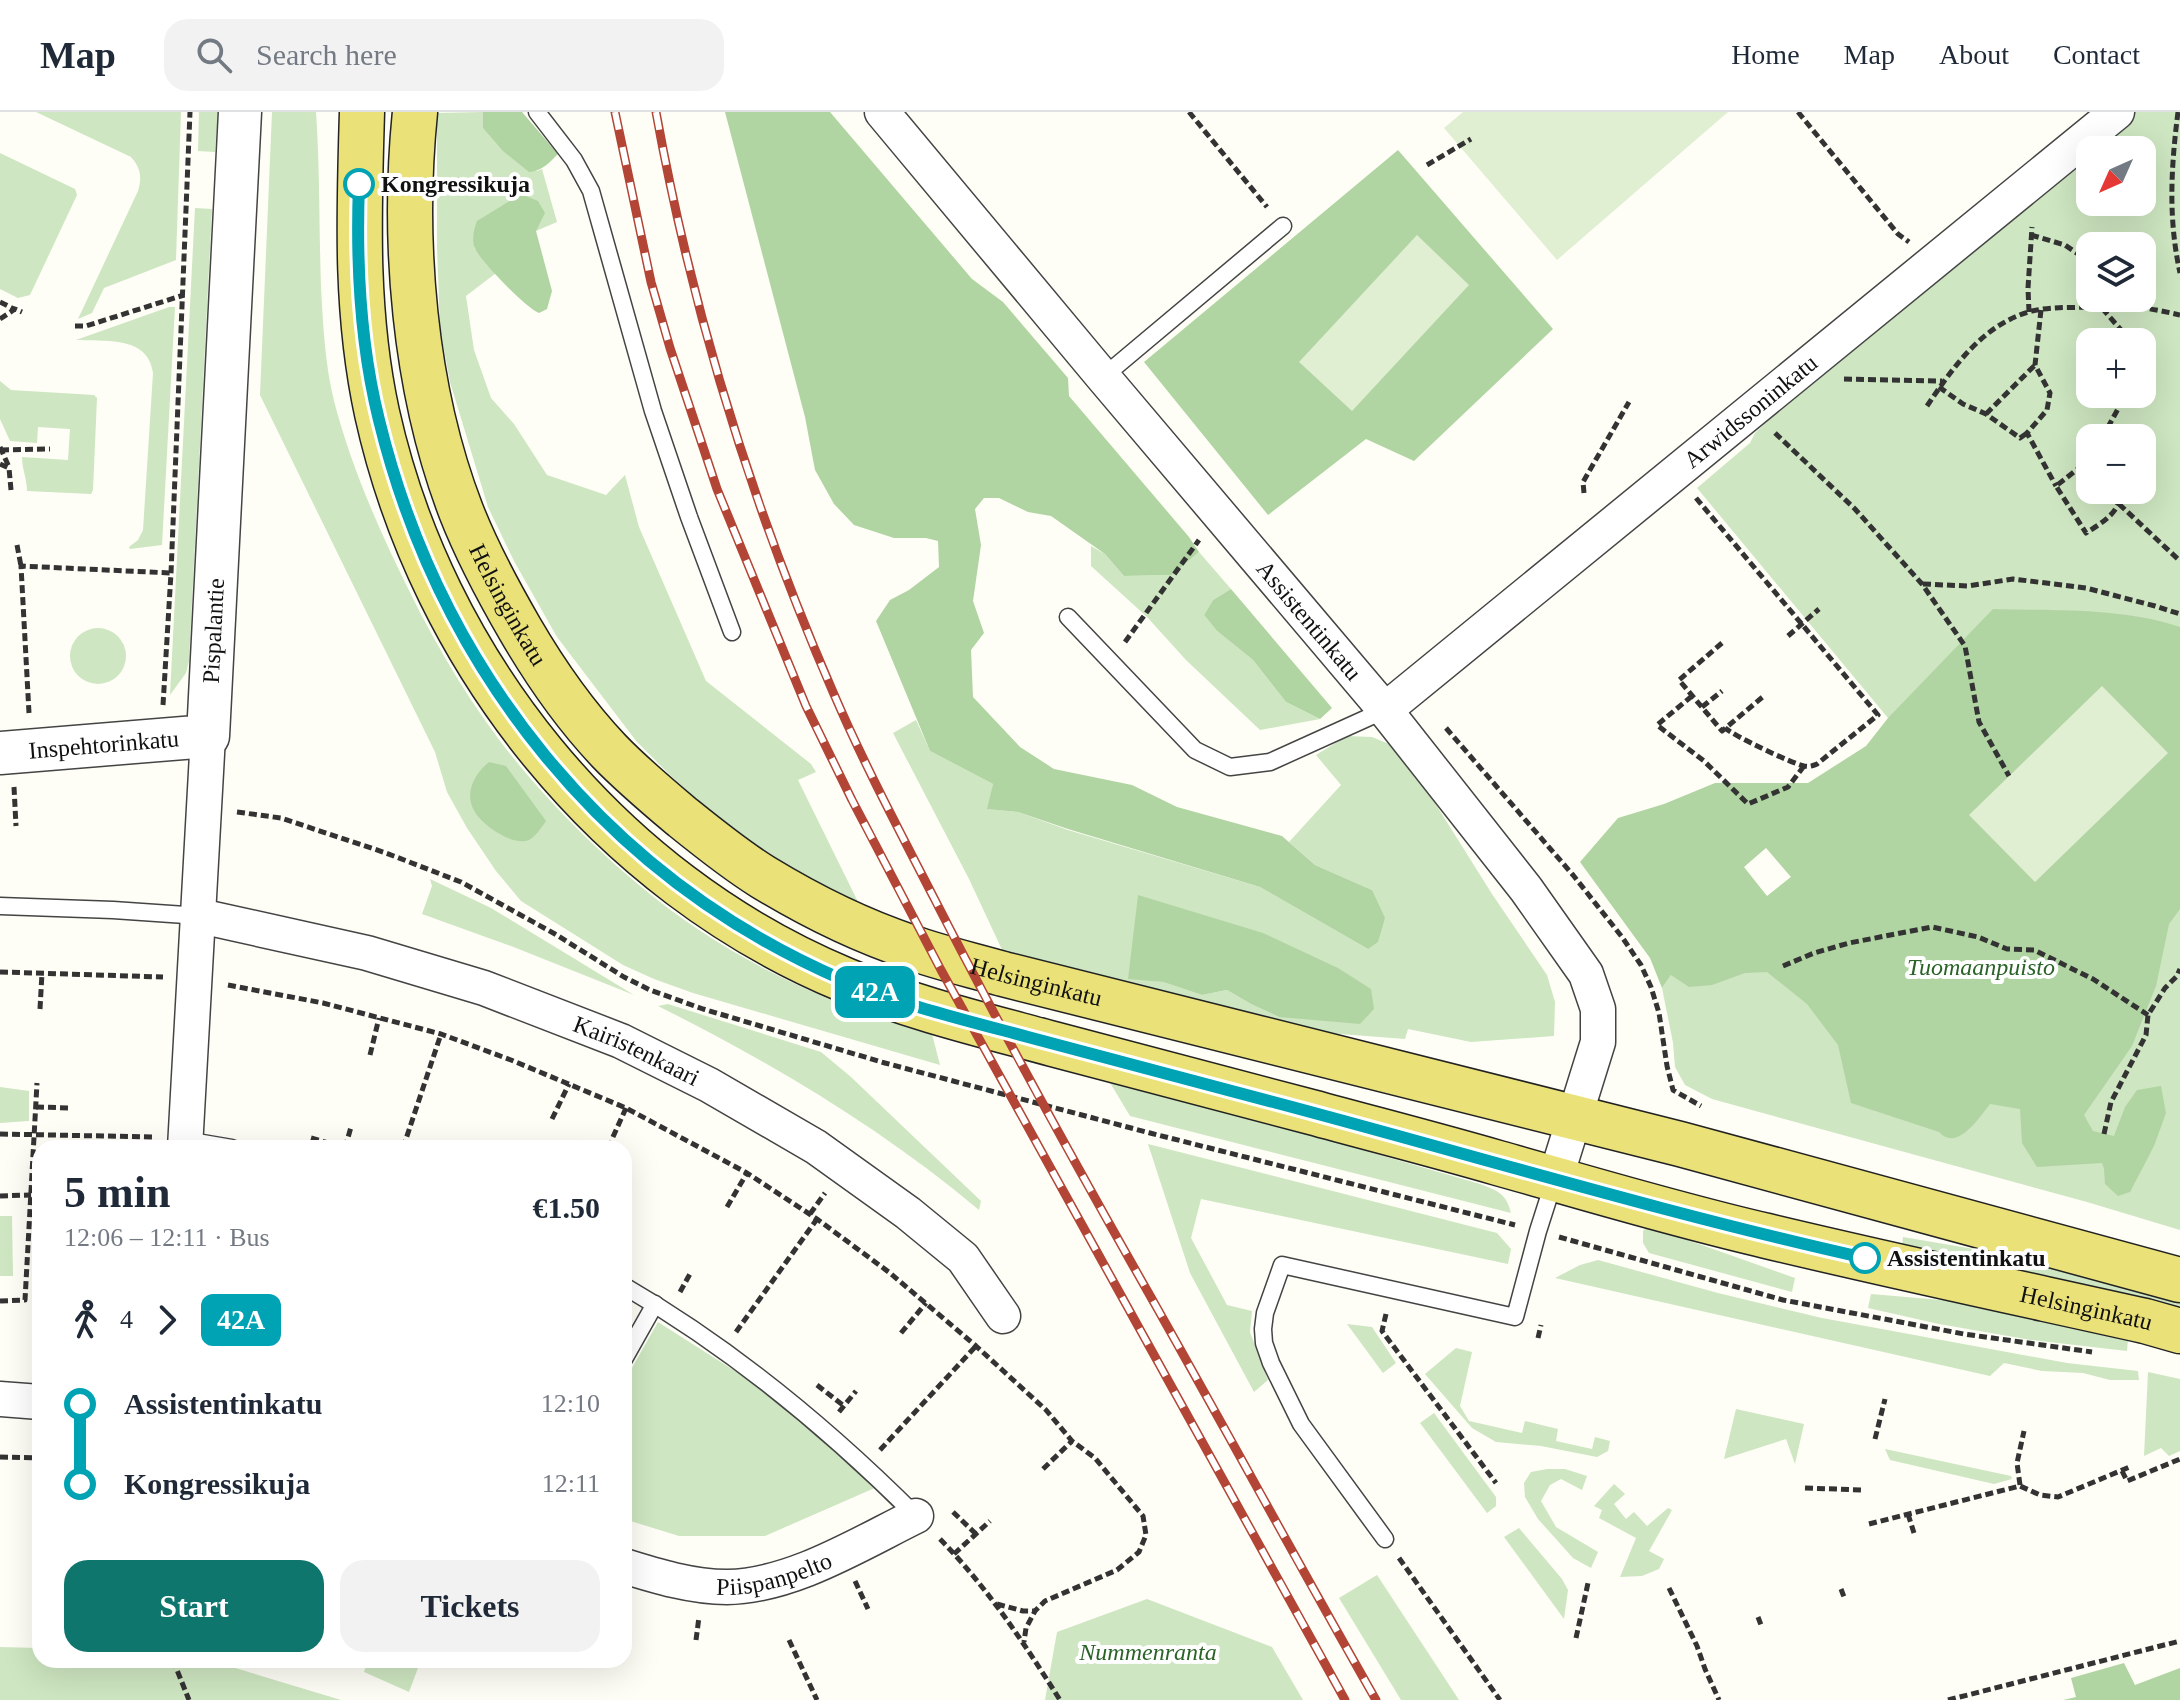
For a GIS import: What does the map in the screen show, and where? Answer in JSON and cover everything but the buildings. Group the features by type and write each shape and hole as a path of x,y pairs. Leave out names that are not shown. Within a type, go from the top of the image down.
{"main road":[{"name":"Helsinginkatu","path":"362,112 358,205 360,304 378,416 413,530 445,602 492,685 575,792 620,835 686,889 736,923 841,979 936,1013 1764,1236 2180,1331"},
{"name":"Helsinginkatu","path":"415,112 411,253 416,314 443,459 461,512 494,584 537,658 589,728 646,787 726,852 763,877 820,909 873,933 1010,977 1680,1144 2180,1280"}],"street":[{"name":"Pispalantie","path":"185,1140 200,916 240,112"},
{"name":"Assistentinkatu","path":"882,112 1385,710 1526,889 1586,974 1598,1009 1598,1042 1555,1180"},
{"name":"Arwidssoninkatu","path":"1385,710 2117,112"},
{"name":"Inspehtorinkatu","path":"14,753 208,736"},
{"name":"Kairistenkaari","path":"200,916 352,950 484,988 621,1041 684,1072 816,1147 908,1213 963,1258 1003,1316"},
{"path":"0,1399 32,1401"},
{"name":"Piispanpelto","path":"632,1568 702,1586 746,1585 779,1578 825,1561 916,1516"}],"lane":[{"path":"537,112 570,153 591,191 653,411 732,632"},
{"path":"1103,377 1283,226"},
{"path":"1068,617 1195,750 1230,767 1270,762 1385,710"},
{"path":"0,906 200,916"},
{"path":"1385,1539 1301,1424 1271,1363 1263,1329 1265,1313 1282,1265 1515,1317 1555,1180"},
{"path":"632,1291 768,1385 866,1465 916,1516"},
{"path":"632,1345 655,1304"}],"path":[{"path":"163,696 184,295 190,112"},
{"path":"1189,112 1283,226"},
{"path":"1798,112 1898,234 1935,261"},
{"path":"2178,112 2172,163 2172,200 2180,273"},
{"path":"1427,165 1471,139"},
{"path":"2029,312 2031,235 2044,172"},
{"path":"2031,235 2065,245 2076,252"},
{"path":"75,326 86,326 184,295"},
{"path":"0,302 22,312"},
{"path":"1927,406 1959,360 1997,326 2029,312 2076,308"},
{"path":"0,319 15,309"},
{"path":"1939,387 2020,438 2027,433 2047,410 2050,393 2035,365 2041,310"},
{"path":"2156,310 2180,315"},
{"path":"2105,312 2119,328"},
{"path":"1986,414 2035,365"},
{"path":"1792,378 1943,381"},
{"path":"1584,493 1583,482 1629,402"},
{"path":"1751,411 1855,509 1922,584 1965,646 1979,722 2009,776"},
{"path":"2027,433 2086,533 2109,516 2119,504 2180,561"},
{"path":"11,490 9,468 0,448 50,449"},
{"path":"0,464 9,468"},
{"path":"2056,486 2076,470"},
{"path":"1675,473 1878,715 1817,764 1804,766 1725,728"},
{"path":"1111,663 1191,549 1221,515"},
{"path":"16,826 14,753 21,566 17,545"},
{"path":"21,566 171,573"},
{"path":"1922,584 1968,586 2013,579 2086,588 2180,614"},
{"path":"1788,636 1819,609"},
{"path":"1722,643 1679,680 1692,696 1722,731 1765,695"},
{"path":"1702,707 1722,691"},
{"path":"1692,696 1657,725 1704,761 1748,804 1788,787 1804,766"},
{"path":"235,812 281,818 461,882 624,977 703,1009 885,1063 1511,1224"},
{"path":"1783,966 1849,943 1932,927 1978,937 2007,949 2034,950 2093,979 2148,1015"},
{"path":"2104,1134 2111,1102 2146,1035 2148,1015 2180,969"},
{"path":"0,972 175,977 323,1003 441,1034 626,1108 747,1173 817,1219 890,1273 976,1346 1046,1410 1072,1441 1095,1458 1143,1516 1146,1535 1139,1552 1117,1570 1045,1601 1035,1611 1026,1628 1024,1642"},
{"path":"40,1009 42,973"},
{"path":"370,1055 379,1018"},
{"path":"406,1140 441,1034"},
{"path":"34,1140 37,1083"},
{"path":"552,1119 570,1084"},
{"path":"36,1107 71,1108"},
{"path":"612,1140 626,1108"},
{"path":"348,1140 351,1127"},
{"path":"0,1134 172,1140"},
{"path":"311,1138 318,1140"},
{"path":"727,1207 747,1173"},
{"path":"0,1301 25,1300 32,1175"},
{"path":"0,1196 31,1195"},
{"path":"723,1351 817,1219"},
{"path":"1564,1239 1783,1300 1964,1334 2102,1354"},
{"path":"901,1333 926,1303"},
{"path":"1382,1331 1496,1483"},
{"path":"866,1465 976,1346"},
{"path":"817,1385 844,1406"},
{"path":"1875,1439 1885,1399"},
{"path":"2020,1486 2017,1463 2024,1431"},
{"path":"1043,1469 1072,1441"},
{"path":"0,1457 32,1458"},
{"path":"2122,1471 2127,1481 2180,1459"},
{"path":"1869,1524 2020,1486 2040,1495 2058,1497 2132,1466"},
{"path":"1805,1488 1862,1490"},
{"path":"953,1512 976,1534"},
{"path":"1908,1514 1914,1533"},
{"path":"916,1516 954,1554 995,1604 1024,1642 1060,1700"},
{"path":"954,1554 990,1521"},
{"path":"1385,1539 1500,1700"},
{"path":"1576,1638 1588,1583"},
{"path":"1669,1588 1719,1700"},
{"path":"1841,1589 1844,1597"},
{"path":"995,1604 1035,1611"},
{"path":"1758,1617 1761,1625"},
{"path":"789,1640 817,1700"},
{"path":"1948,1700 2180,1641"},
{"path":"176,1668 189,1700"}],"green space":[{"path":"36,112 181,112 176,260 104,288 92,313 78,319 138,191 140,173 131,157"},
{"path":"199,112 218,112 215,152 198,151"},
{"path":"272,112 316,112 326,359 340,423 354,466 389,550 445,658 485,721 566,817 617,866 670,909 723,945 780,977 840,1003 932,1034 940,1065 654,979 623,965 521,901 496,871 447,792 435,752 260,395"},
{"path":"483,112 483,128 537,171 542,169 557,222 536,231 521,194 510,202 474,248 496,273 466,296 474,350 491,398 514,424 547,475 606,495 625,475 639,527 706,681 811,764 816,772 798,780 860,906 786,866 708,809 637,742 557,637 488,507 450,382 440,328 437,246 437,113"},
{"path":"483,112 522,112 558,154 542,168 529,172 503,151 483,128"},
{"path":"725,112 830,112 972,279 1003,302 1068,378 1069,396 1199,552 1172,575 1124,576 1105,554 1051,516 1028,512 999,498 984,498 975,509 981,545 973,601 984,633 971,650 973,697 1020,747 1054,769 1132,785 1177,807 1282,836 1315,865 1372,890 1385,918 1378,942 1368,949 1260,887 1018,812 987,809 993,784 930,751 876,621 890,600 939,567 938,541 894,538 854,525 834,504 815,470 805,417"},
{"path":"1463,112 1728,112 1557,260 1444,128"},
{"name":"Tuomaanpuisto","path":"2135,112 2180,112 2180,1230 1712,1099 1685,1085 1675,1067 1662,988 1671,975 1791,877 1887,760 1888,718 1697,488 1750,443 1755,433 1803,388 2076,161 2076,216 2156,216 2156,136 2106,136"},
{"path":"1398,150 1553,329 1414,461 1366,439 1268,515 1144,362"},
{"path":"0,153 75,189 77,195 30,295 18,298 0,289"},
{"path":"521,194 538,201 545,213 536,231 552,291 547,309 539,313 492,271 473,243 477,221"},
{"path":"195,208 212,209 189,661 186,673 170,695"},
{"path":"1417,235 1469,285 1352,411 1299,362"},
{"path":"175,307 162,545 130,549 143,530 153,373 143,352 134,346 112,341 76,340"},
{"path":"0,381 11,390 94,395 97,398 91,494 27,491 22,457 68,460 70,429 38,427 37,443 10,441 0,419"},
{"path":"1091,546 1105,554 1124,576 1172,575 1199,552 1231,589 1213,600 1204,615 1217,631 1253,660 1286,702 1320,719 1260,730 1091,566"},
{"path":"1231,589 1332,708 1320,719 1286,702 1253,660 1217,631 1204,615 1213,600"},
{"path":"1993,609 2111,613 2180,627 2180,909 2169,924 2156,986 2132,1046 2084,1115 2093,1131 2114,1136 2125,1107 2137,1090 2161,1086 2166,1113 2154,1146 2130,1192 2118,1196 2105,1184 2102,1163 2037,1167 2022,1143 2020,1109 1990,1104 1967,1131 1953,1138 1851,1103 1838,1045 1807,1004 1767,972 1745,973 1712,985 1689,987 1671,975 1662,988 1650,958 1580,862 1618,818 1664,804 1715,783 1808,783 1866,746 1888,718","holes":["1766,848 1791,877 1767,896 1744,867"]},
{"path":"98,628 118,636 126,656 118,676 98,684 78,676 70,656 78,636"},
{"path":"2102,686 2168,753 2035,882 1969,815"},
{"path":"916,720 930,751 993,784 988,809 1018,812 1260,887 1368,949 1372,890 1315,865 1289,842 1341,785 1316,755 1347,736 1372,737 1389,744 1433,800 1547,975 1555,1002 1554,1036 1471,1042 1408,1029 1405,1039 1328,1033 1004,954 893,733","holes":["1128,978 1371,989 1279,1017 1227,990 1202,995 1163,982"]},
{"path":"489,762 506,766 546,821 529,840 515,840 499,834 475,812 470,791 479,772"},
{"path":"430,879 491,908 634,995 422,914 432,886"},
{"path":"1138,895 1263,933 1338,968 1371,989 1374,1009 1360,1024 1279,1017 1227,990 1202,995 1163,982 1128,979"},
{"path":"668,1004 821,1052 981,1201 979,1210 864,1124 784,1074 658,1006"},
{"path":"1106,1076 1480,1184 1500,1194 1507,1201 1511,1213 1130,1116"},
{"path":"0,1087 29,1091 29,1121 0,1123"},
{"path":"1148,1144 1497,1233 1511,1249 1508,1264 1201,1199 1191,1238 1227,1305 1252,1311 1250,1332 1268,1380 1254,1392 1190,1273"},
{"path":"0,1216 12,1216 13,1276 0,1276"},
{"path":"1648,1226 1795,1278 1792,1292 1649,1253 1643,1243 1643,1231"},
{"path":"1903,1237 2009,1255 2180,1300 2180,1312 1902,1247"},
{"path":"1598,1260 1822,1318 2067,1363 2138,1371 2139,1380 2110,1380 2083,1373 2042,1371 2004,1363 1990,1376 1555,1278"},
{"path":"1871,1294 1965,1302 2128,1340 2127,1351 2031,1340 1939,1324 1868,1308"},
{"path":"658,1322 757,1385 877,1487 765,1536 679,1536 632,1521 632,1368"},
{"path":"1347,1324 1372,1327 1396,1363 1383,1373"},
{"path":"1456,1348 1472,1352 1460,1406 1469,1421 1522,1433 1525,1421 1558,1429 1556,1441 1592,1449 1595,1437 1610,1441 1608,1451 1597,1457 1541,1446 1496,1442 1472,1428 1425,1374"},
{"path":"2148,1372 2180,1379 2180,1451 2169,1456 2161,1448 2144,1456"},
{"path":"1736,1409 1804,1424 1795,1464 1786,1439 1724,1459"},
{"path":"1434,1413 1496,1497 1496,1506 1487,1513 1420,1423"},
{"path":"1885,1449 2011,1476 2012,1479 1994,1484 1890,1460"},
{"path":"1565,1469 1587,1476 1582,1490 1561,1479 1550,1485 1541,1501 1556,1527 1598,1552 1591,1568 1573,1558 1538,1519 1525,1497 1524,1483 1531,1472"},
{"path":"1614,1484 1625,1494 1614,1504 1626,1519 1634,1512 1647,1526 1668,1508 1672,1510 1649,1551 1664,1559 1659,1569 1642,1576 1620,1577 1636,1538 1599,1518 1602,1510 1594,1506"},
{"path":"1519,1528 1568,1590 1564,1619 1504,1537"},
{"path":"1377,1575 1459,1700 1401,1700 1339,1598"},
{"name":"Nummenranta","path":"1147,1599 1272,1647 1303,1700 1045,1700 1057,1632"},
{"path":"0,1647 32,1648 32,1668 235,1668 341,1700 0,1700"},
{"path":"2124,1663 2135,1685 2180,1668 2180,1700 2063,1700 2076,1697 2071,1678"},
{"path":"365,1668 418,1668 409,1692 364,1672"}],"railway":[{"path":"615,112 651,282 670,348 717,489 806,706 941,970 1345,1700"},
{"path":"656,112 687,260 728,407 776,551 845,718 908,847 1039,1096 1376,1700"}],"bus line":[{"name":"42A","path":"359,184 360,304 378,416 394,476 418,543 445,602 492,685 575,792 653,864 697,898 782,950 841,979 922,1009 1764,1236 1865,1258"}],"place":[{"name":"Kongressikuja","path":"359,184"},
{"name":"Assistentinkatu","path":"1865,1258"}]}
